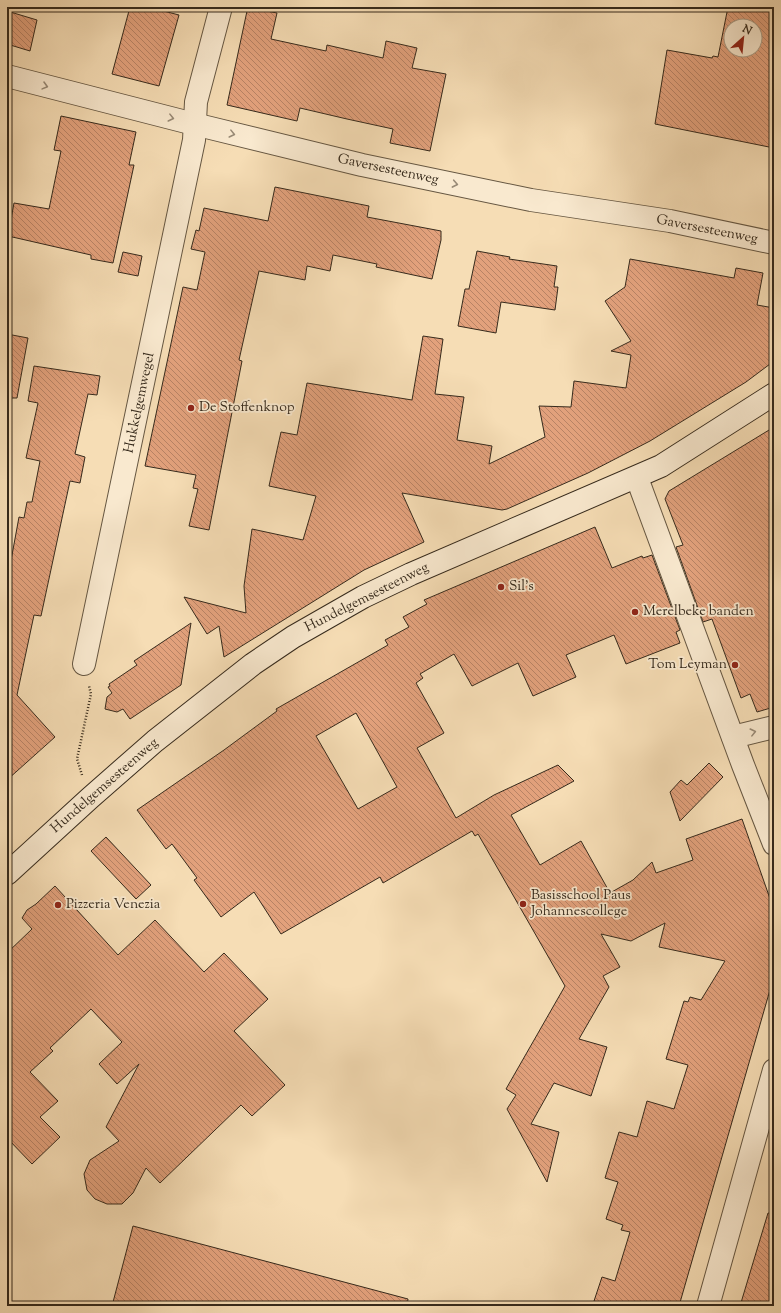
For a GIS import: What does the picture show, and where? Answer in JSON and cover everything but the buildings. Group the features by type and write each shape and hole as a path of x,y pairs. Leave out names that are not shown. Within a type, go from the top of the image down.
{"street":[{"name":"Hukkelgemwegel","path":"84,664 194,140 196,102 221,7"},
{"name":"Gaversesteenweg","path":"7,76 362,165 531,200 670,221 774,243"},
{"name":"Hundelgemsesteenweg","path":"7,874 90,798 161,736 253,664 293,637 363,597 411,574 563,507 637,478 661,466 774,394"},
{"path":"637,478 774,844"},
{"path":"733,737 774,726"},
{"path":"708,1306 774,1070"}],"path":[{"path":"84,664 91,694 77,759 90,798"}],"place":[{"name":"De Stoffenknop","path":"191,408"},
{"name":"Sil's","path":"501,587"},
{"name":"Merelbeke banden","path":"635,612"},
{"name":"Tom Leyman","path":"735,665"},
{"name":"Basisschool Paus Johannescollege","path":"523,904"},
{"name":"Pizzeria Venezia","path":"58,905"}]}
